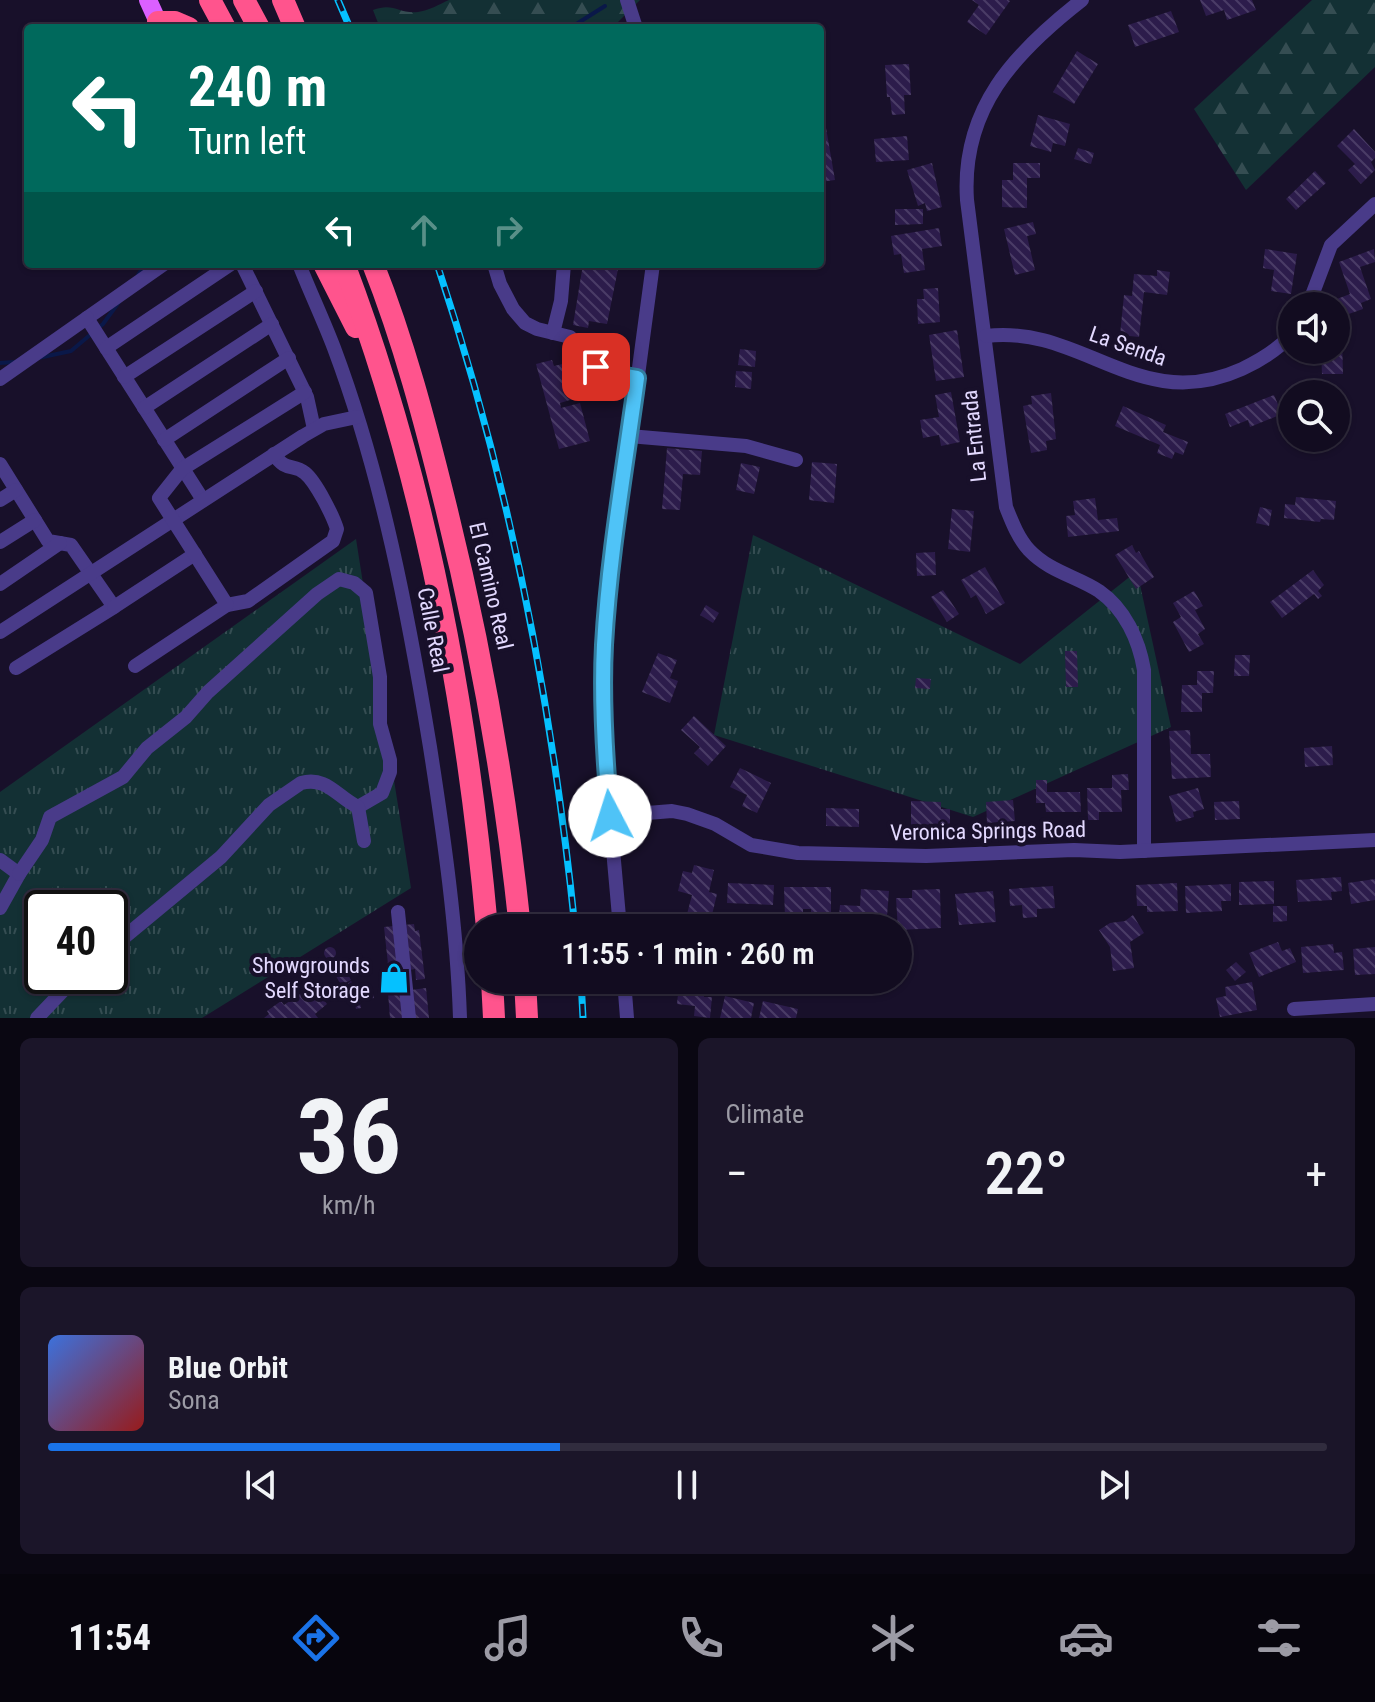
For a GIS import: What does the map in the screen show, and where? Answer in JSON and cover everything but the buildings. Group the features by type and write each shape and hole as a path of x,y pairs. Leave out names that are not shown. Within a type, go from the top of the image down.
{"highway":[{"path":"210,0 223,24"},
{"path":"244,0 257,24"},
{"path":"283,0 293,24"},
{"path":"326,268 385,381"},
{"path":"345,268 385,381 427,548 447,643 472,794 485,914"},
{"name":"El Camino Real","path":"375,268 396,321 459,556 490,704 518,914"},
{"path":"383,268 396,321"},
{"path":"493,994 494,1018"},
{"path":"526,994 527,1018"}],"main road":[{"path":"148,0 160,24"}],"street":[{"path":"627,0 635,24"},
{"name":"La Entrada","path":"1082,0 1053,23 1002,77 984,107 971,138 966,170 967,200 986,336 1002,494 1013,525 1032,553 1060,573 1098,590 1116,606 1133,632 1141,655 1144,670 1144,851"},
{"path":"1313,292 1331,245 1375,204"},
{"path":"0,379 158,268"},
{"path":"106,348 225,268"},
{"path":"244,268 305,392 314,429"},
{"name":"Calle Real","path":"301,268 334,348 388,529 424,710 443,835 460,1018"},
{"path":"495,268 513,309 525,323 570,337 602,372 637,378"},
{"path":"553,333 561,301 564,268"},
{"path":"619,914 604,744 604,648 652,268"},
{"path":"124,377 256,291"},
{"path":"87,318 203,500"},
{"path":"144,408 272,324"},
{"name":"La Senda","path":"986,336 1012,334 1087,355 1142,378 1175,384 1209,381 1229,375 1278,349"},
{"path":"164,440 289,358"},
{"path":"227,605 159,498 182,469 305,392"},
{"path":"0,632 314,429 357,417"},
{"path":"629,436 746,446 796,460"},
{"path":"135,666 227,605 248,601 333,541 337,529 331,513 305,473 280,464 274,454"},
{"path":"0,464 48,541 71,545 114,607"},
{"path":"0,500 16,490"},
{"path":"0,542 35,520"},
{"path":"0,584 60,543"},
{"path":"16,668 195,554"},
{"path":"0,908 42,840 50,817 123,777 147,748 186,717 208,692 317,594 339,579 354,583 366,593 382,695 380,724 390,760 390,772 382,793 358,807"},
{"path":"128,934 221,857 269,805 291,788 307,781 333,788 358,807 364,841"},
{"name":"Veronica Springs Road","path":"610,816 672,811 715,824 751,845 798,853 926,856 1144,851 1375,840"},
{"path":"0,860 19,874"},
{"path":"398,912 409,1018"},
{"path":"37,1018 60,994"},
{"path":"625,994 627,1018"},
{"path":"1294,1009 1375,1004"}],"green space":[{"path":"449,0 640,0 616,24 378,24 373,10 386,7 418,12"},
{"path":"1312,0 1375,0 1375,67 1246,190 1194,109"},
{"path":"753,535 1020,664 1137,571 1171,727 973,817 714,735"},
{"path":"356,539 411,888 202,1018 0,1018 0,792"}],"waterway":[{"path":"576,24 605,6"},
{"path":"138,275 142,268"},
{"path":"38,358 71,351 103,324 119,302"},
{"path":"0,363 14,362"}],"railway":[{"path":"338,0 348,24"},
{"path":"438,268 486,427 524,592 554,759 573,914"},
{"path":"582,994 583,1018"}],"place":[{"name":"Showgrounds Self Storage","path":"394,978"}],"route":[{"path":"596,367 602,372 637,378 604,648 604,744 610,816"}]}
